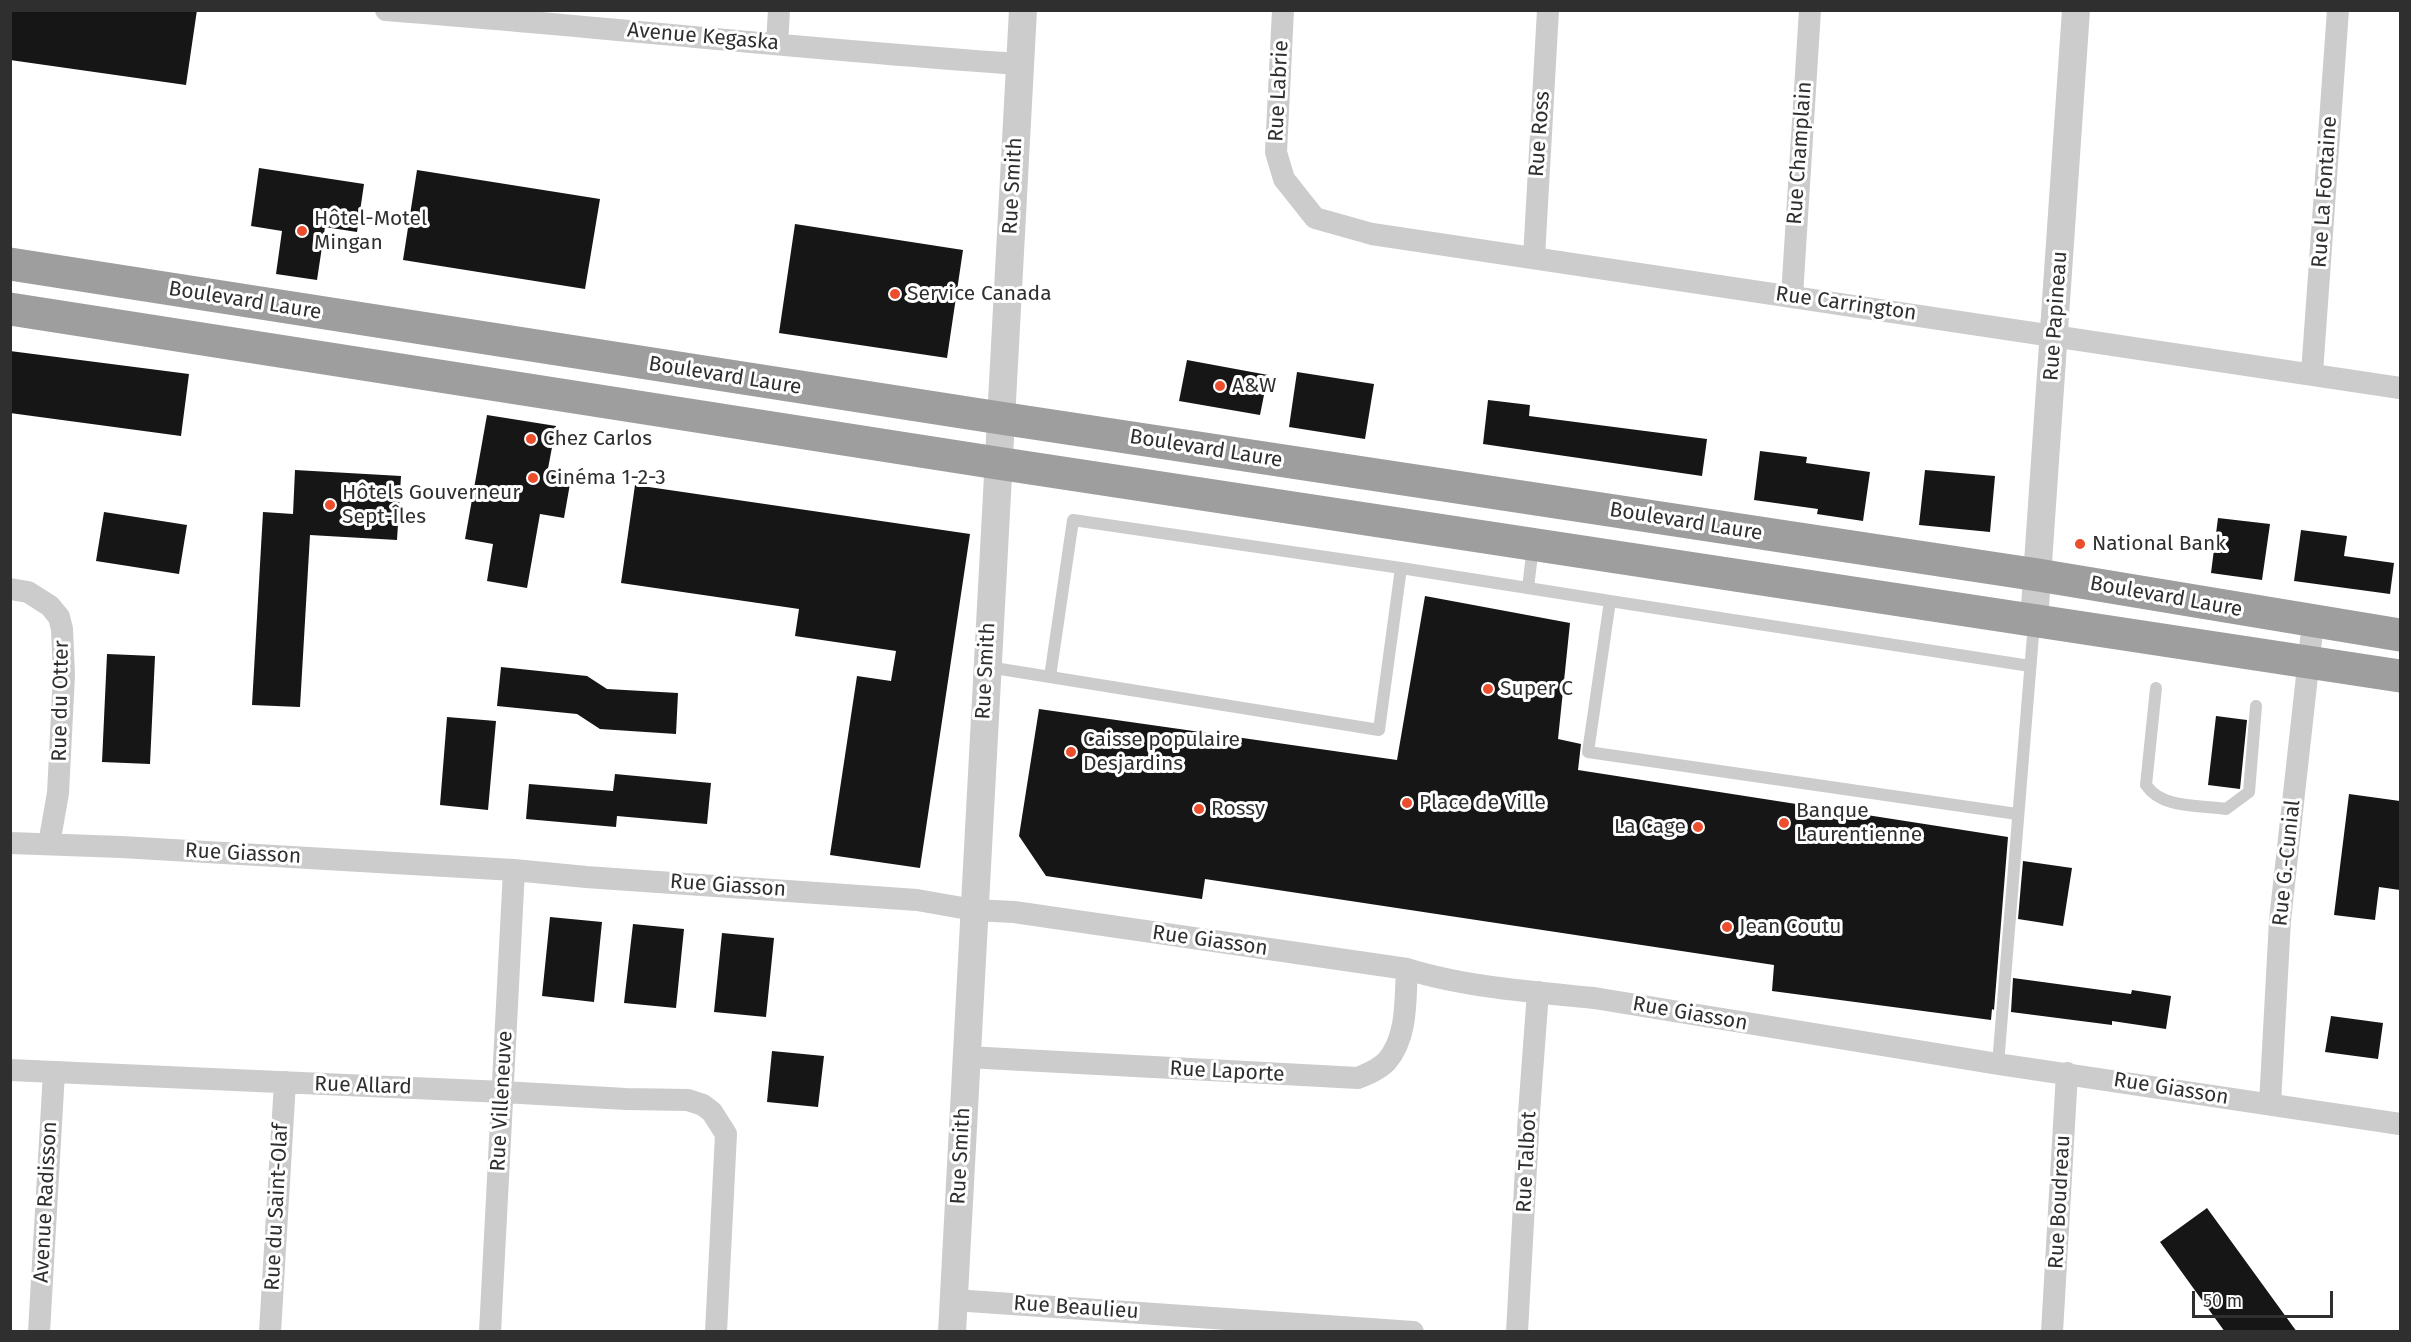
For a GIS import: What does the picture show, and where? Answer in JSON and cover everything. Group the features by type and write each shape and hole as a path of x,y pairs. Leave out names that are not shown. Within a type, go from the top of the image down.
{"highway":[{"name":"Boulevard Laure","path":"10,264 1000,418 2038,575 2400,635"},
{"name":"Boulevard Laure","path":"10,309 997,463 2400,676"}],"street":[{"name":"Avenue Kegaska","path":"386,10 899,56 1020,64"},
{"path":"777,44 779,10"},
{"name":"Rue Smith","path":"952,1332 1023,10"},
{"name":"Rue Labrie","path":"1283,10 1276,152 1284,179 1301,200"},
{"name":"Rue Ross","path":"1534,257 1548,10"},
{"name":"Rue Champlain","path":"1792,296 1810,10"},
{"name":"Rue Papineau","path":"2034,621 2076,10"},
{"name":"Rue La Fontaine","path":"2312,373 2338,10"},
{"name":"Rue Carrington","path":"1301,200 1316,218 1372,234 2400,388"},
{"name":"Rue du Otter","path":"10,589 28,592 51,606 60,617 62,629 64,675 58,793 49,844"},
{"name":"Rue G.-Cunial","path":"2270,1104 2280,920 2313,622"},
{"name":"Rue Giasson","path":"10,843 514,870 586,878 917,900 974,910 1014,912 1407,969 1426,975 1594,998 1998,1064 2400,1124"},
{"name":"Rue Villeneuve","path":"490,1332 514,870"},
{"name":"Rue Laporte","path":"967,1057 1358,1078 1385,1063 1395,1048 1403,1027 1407,969"},
{"name":"Rue Talbot","path":"1516,1332 1528,1113 1538,992"},
{"name":"Rue Allard","path":"10,1070 503,1092 626,1100 688,1100 703,1105 712,1112 726,1134 716,1332"},
{"name":"Avenue Radisson","path":"39,1332 54,1072"},
{"name":"Rue Boudreau","path":"2052,1332 2067,1073"},
{"name":"Rue du Saint-Olaf","path":"270,1332 285,1082"},
{"name":"Rue Beaulieu","path":"954,1300 1174,1323 1403,1331"}],"lane":[{"path":"1050,677 1073,520 1401,568 2030,666"},
{"path":"1528,588 1534,545"},
{"path":"986,667 1379,730 1401,568"},
{"path":"1610,601 1588,752 2017,814"},
{"path":"1998,1064 2034,621"},
{"path":"2156,688 2146,785 2153,794 2164,801 2226,809 2249,792 2256,706"}],"building":[{"path":"10,10 197,10 186,85 10,60"},
{"path":"259,168 364,184 357,232 325,227 317,280 276,274 282,231 251,226"},
{"path":"417,170 600,199 585,289 403,260"},
{"path":"795,224 963,250 947,358 779,333"},
{"path":"10,351 189,374 181,436 10,413"},
{"path":"1187,360 1268,375 1260,415 1179,401"},
{"path":"1297,372 1374,384 1365,439 1289,427"},
{"path":"1488,400 1530,405 1529,416 1707,439 1702,476 1483,444"},
{"path":"487,415 556,426 547,474 571,478 564,518 540,514 527,588 487,581 493,544 465,539"},
{"path":"1760,451 1807,457 1806,463 1870,472 1863,521 1817,514 1818,509 1754,500"},
{"path":"295,470 401,476 397,540 310,535 300,707 252,705 263,512 293,514"},
{"path":"1925,470 1995,476 1990,532 1919,525"},
{"path":"635,485 970,534 920,868 830,855 857,676 891,681 896,651 795,636 799,609 621,583"},
{"path":"104,512 187,525 179,574 96,561"},
{"path":"2218,518 2270,524 2262,580 2211,573"},
{"path":"2301,530 2347,536 2344,556 2394,563 2390,594 2294,581"},
{"name":"Place de Ville","path":"1425,596 1570,623 1558,739 1581,744 1578,770 2008,837 1994,1010 1992,1009 1991,1020 1772,991 1774,965 1205,879 1202,899 1046,876 1019,836 1039,709 1397,760"},
{"path":"107,654 155,656 150,764 102,762"},
{"path":"501,667 587,676 607,689 678,693 676,734 600,729 577,714 497,706"},
{"path":"2216,716 2247,720 2240,789 2208,785"},
{"path":"447,717 496,721 488,810 440,805"},
{"path":"615,774 711,783 707,824 617,816 616,827 526,819 529,784 613,791"},
{"path":"2349,794 2400,801 2400,890 2379,887 2375,920 2334,915"},
{"path":"2023,861 2072,868 2063,926 2018,919"},
{"path":"550,917 602,922 594,1002 542,996"},
{"path":"633,924 684,929 676,1008 624,1003"},
{"path":"722,933 774,938 766,1017 714,1012"},
{"path":"2013,978 2131,994 2132,990 2171,996 2166,1029 2112,1021 2112,1025 2011,1012"},
{"path":"2331,1016 2383,1023 2378,1059 2325,1052"},
{"path":"772,1051 824,1056 818,1107 767,1102"},
{"path":"2207,1208 2297,1332 2225,1332 2160,1242"}],"place":[{"name":"Hôtel-Motel Mingan","path":"302,231"},
{"name":"Service Canada","path":"895,294"},
{"name":"A&W","path":"1220,386"},
{"name":"Chez Carlos","path":"531,439"},
{"name":"Cinéma 1-2-3","path":"533,478"},
{"name":"Hôtels Gouverneur Sept-Îles","path":"330,505"},
{"name":"National Bank","path":"2080,544"},
{"name":"Super C","path":"1488,689"},
{"name":"Caisse populaire Desjardins","path":"1071,752"},
{"name":"Place de Ville","path":"1407,803"},
{"name":"Rossy","path":"1199,809"},
{"name":"Banque Laurentienne","path":"1784,823"},
{"name":"La Cage","path":"1698,827"},
{"name":"Jean Coutu","path":"1727,927"}]}
